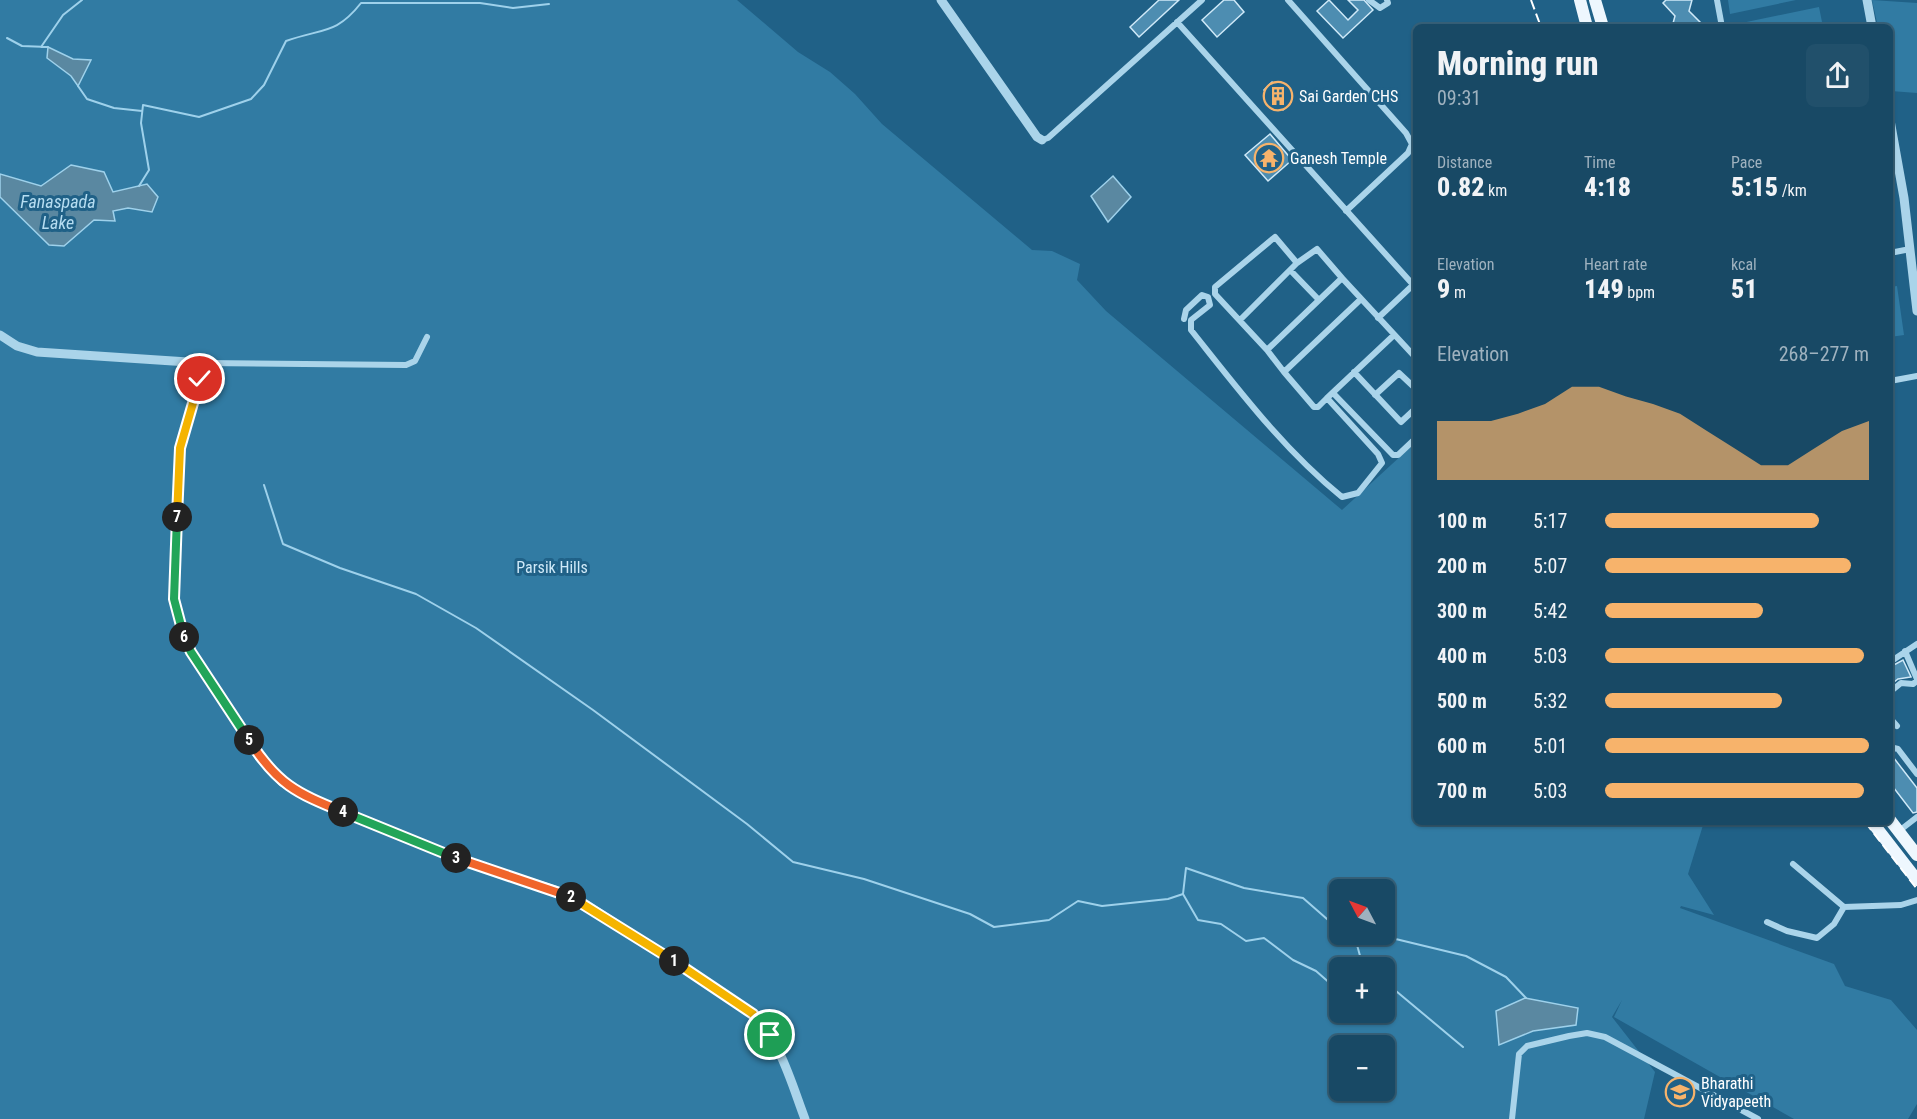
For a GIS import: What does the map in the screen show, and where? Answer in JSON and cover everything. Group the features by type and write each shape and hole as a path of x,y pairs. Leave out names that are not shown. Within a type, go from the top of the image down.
{"main road":[{"path":"1580,0 1586,24"},
{"path":"1595,0 1602,24"},
{"path":"1893,824 1916,853"},
{"path":"1874,825 1917,880"}],"street":[{"path":"941,0 1037,137 1042,140 1048,138 1202,0"},
{"path":"1288,0 1407,133 1412,144 1408,153 1346,211"},
{"path":"1369,0 1380,8 1388,3 1387,0"},
{"path":"1718,0 1722,24"},
{"path":"1867,0 1871,24"},
{"path":"1177,22 1413,285"},
{"path":"1893,139 1917,311"},
{"path":"1297,262 1275,237 1215,287 1215,294 1267,350 1314,407 1318,407 1394,335"},
{"path":"1240,320 1291,271 1297,262 1317,249 1413,355"},
{"path":"1893,252 1910,249"},
{"path":"1291,271 1319,300"},
{"path":"1267,350 1342,278"},
{"path":"1378,318 1413,289"},
{"path":"1184,319 1186,310 1202,296 1208,297 1210,305 1191,320 1191,330 1273,433 1296,457 1342,497 1353,496 1364,487 1382,463 1378,454 1330,395"},
{"path":"1284,372 1360,299"},
{"path":"0,336 16,346 37,352 203,363 406,365 415,361 427,337"},
{"path":"203,363 183,430 178,461 175,605 191,652 260,757 282,782 313,800 471,864 555,890 584,903 740,1004 763,1024 779,1050 805,1119"},
{"path":"1354,372 1401,422 1413,411"},
{"path":"1375,395 1399,373 1413,386"},
{"path":"1893,380 1917,376"},
{"path":"1330,395 1393,455 1398,455 1413,441"},
{"path":"1893,660 1917,644"},
{"path":"1893,690 1901,683 1911,685 1917,680 1905,651"},
{"path":"1893,721 1897,726"},
{"path":"1893,748 1898,749 1917,774"},
{"path":"1899,831 1917,817"},
{"path":"1903,862 1916,853"},
{"path":"1793,864 1844,907 1901,905 1917,900"},
{"path":"1767,922 1787,931 1817,938 1834,924 1844,907"},
{"path":"1512,1119 1519,1054 1527,1046 1587,1033 1605,1037 1758,1119"}],"green space":[{"name":"Parsik Hills","path":"0,0 737,0 798,52 830,72 855,94 882,124 1032,250 1052,251 1080,264 1077,280 1106,311 1342,510 1413,445 1413,825 1703,825 1688,874 1714,915 1681,906 1680,908 1834,964 1845,986 1891,1000 1917,1030 1917,1104 1908,1119 1794,1119 1614,1017 1622,1000 1612,1017 1655,1072 1644,1119 0,1119"},
{"path":"1728,0 1796,0 1730,14"},
{"path":"1872,0 1917,3 1917,93 1893,91 1893,24 1877,24"},
{"path":"1819,7 1822,24 1737,24"},
{"path":"1897,286 1904,335 1893,337 1893,287"}],"water":[{"path":"48,47 73,59 91,60 78,86 71,76 47,58"},
{"name":"Fanaspada Lake","path":"71,165 104,172 113,192 147,184 158,197 152,212 128,208 113,211 115,221 94,220 64,246 49,245 0,197 0,174 41,186"},
{"path":"1113,176 1131,197 1108,222 1091,196"},
{"path":"1525,998 1578,1008 1576,1025 1533,1031 1499,1045 1496,1011"}],"building":[{"path":"1159,0 1179,0 1139,37 1130,27"},
{"path":"1224,0 1234,0 1244,12 1217,37 1202,20"},
{"path":"1329,0 1348,20 1358,10 1348,0 1364,0 1373,10 1343,38 1317,11"},
{"path":"1666,0 1692,0 1689,11 1702,24 1673,24 1675,16 1663,3"},
{"name":"Sai Garden CHS","path":"1272,82 1291,102 1283,110 1264,90"},
{"name":"Ganesh Temple","path":"1270,134 1292,160 1268,181 1245,155"},
{"path":"1903,660 1911,677 1898,679 1893,683 1893,665"},
{"path":"1893,757 1917,788 1917,812 1913,813 1893,787"}],"waterway":[{"path":"41,47 63,15 82,0"},
{"path":"139,186 149,170 141,123 143,105 199,117 251,99 264,85 286,41 336,26 361,3 480,3 513,8 549,4"},
{"path":"7,38 22,46 48,47"},
{"path":"78,86 87,99 114,108 142,111"},
{"path":"264,485 283,544 340,568 416,594 476,628 593,710 747,824 793,862 864,879 970,914 994,927 1049,920 1078,901 1102,906 1168,899 1183,894 1186,868 1244,888 1303,898 1329,921"},
{"path":"1183,894 1198,920 1221,924 1246,941 1264,938 1293,960 1316,971 1329,982"},
{"path":"1395,939 1466,956 1506,977 1526,998"},
{"path":"1357,945 1360,957"},
{"path":"1395,990 1463,1047"}],"railway":[{"path":"1531,0 1540,24"},
{"path":"1867,825 1917,889"}],"place":[{"name":"Sai Garden CHS","path":"1278,96"},
{"name":"Ganesh Temple","path":"1269,158"},
{"name":"Bharathi Vidyapeeth","path":"1680,1092"}],"route":[{"path":"200,379 183,430 178,461 174,599 176,612 191,652 273,774 293,790 313,800 471,864 555,890 584,903 740,1004 763,1024 770,1035"}]}
